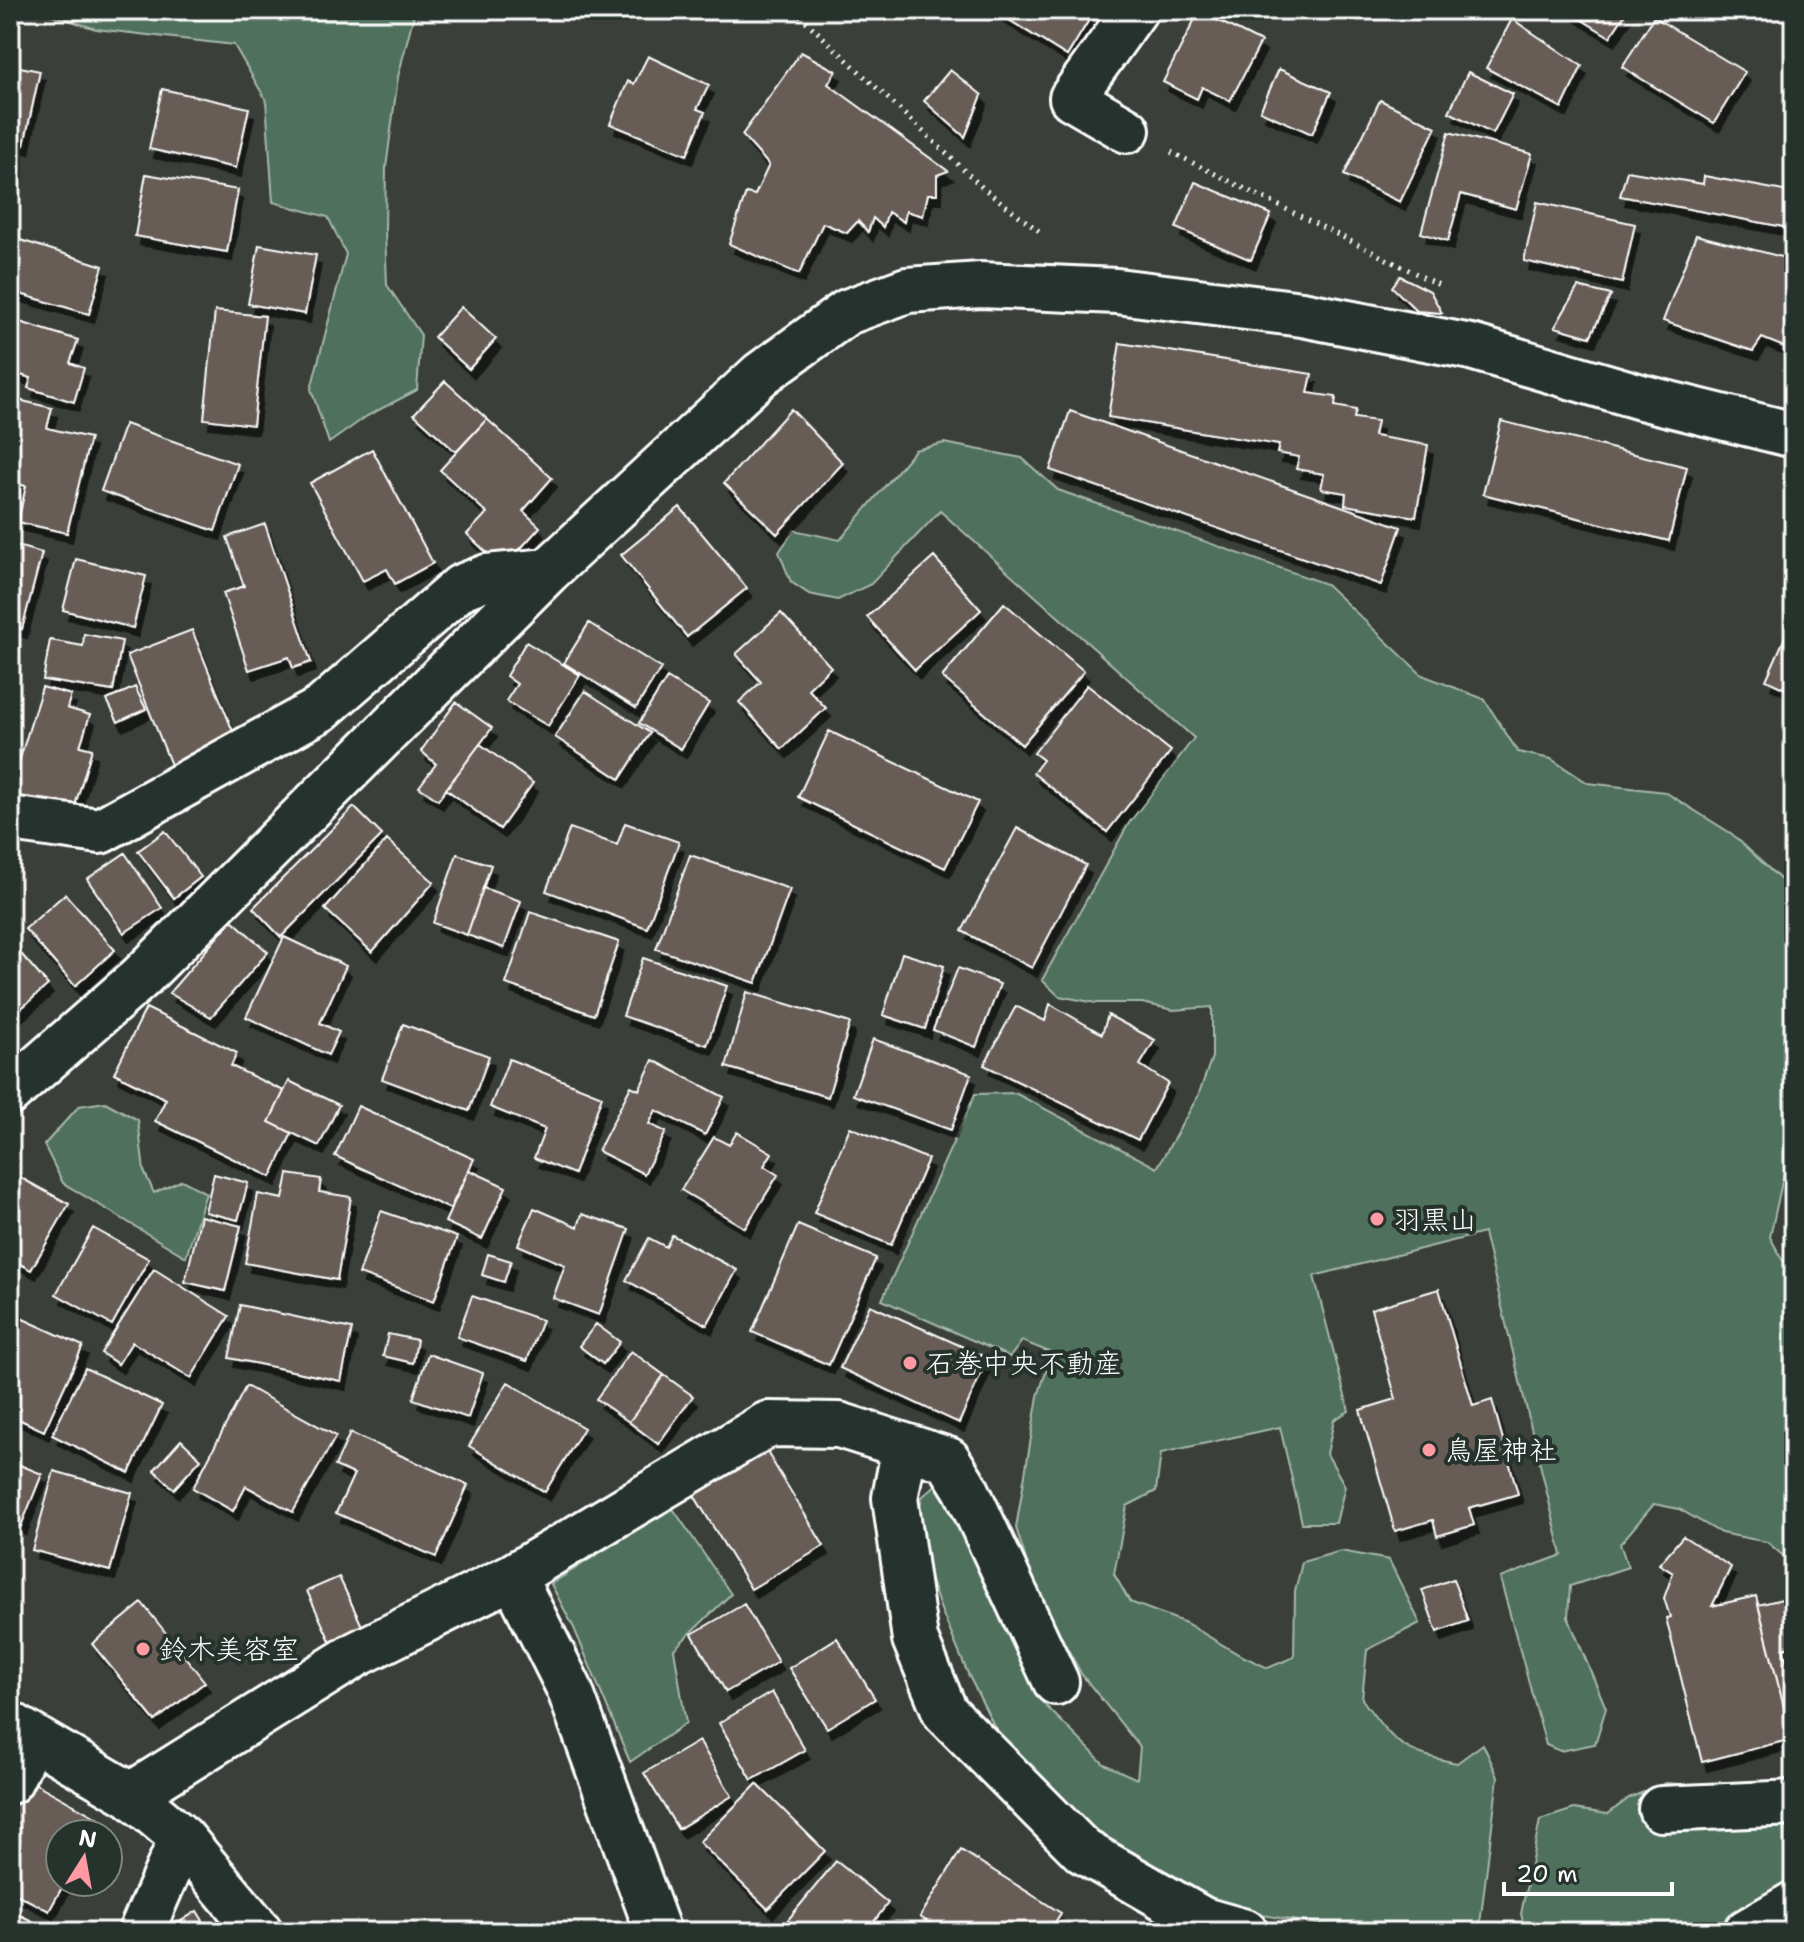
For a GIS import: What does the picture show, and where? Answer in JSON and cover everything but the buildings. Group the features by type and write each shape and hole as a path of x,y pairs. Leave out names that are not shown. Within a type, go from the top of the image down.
{"street":[{"path":"1127,130 1072,98 1135,10"},
{"path":"10,1092 140,978 548,571 761,374 847,312 907,290 981,285 1117,291 1302,314 1471,347 1641,397 1794,435"},
{"path":"10,819 100,831 321,709 461,587 487,577 548,571"},
{"path":"131,1795 355,1655 513,1576 768,1424 839,1425 948,1460 966,1489 1056,1682"},
{"path":"905,1446 895,1498 915,1639 945,1712 1083,1851 1203,1920 1245,1932"},
{"path":"513,1576 569,1688 658,1932"},
{"path":"10,1781 21,1731 131,1795 182,1838 260,1932"},
{"path":"1661,1809 1794,1803"},
{"path":"141,1932 182,1838"},
{"path":"1746,1932 1794,1904"}],"path":[{"path":"794,10 983,188 1044,235"},
{"path":"1127,130 1446,289 1471,347"}],"green space":[{"path":"37,10 415,10 398,77 386,168 385,230 387,285 421,335 417,390 367,416 329,443 311,389 346,254 328,217 273,202 266,100 234,45 96,29"},
{"path":"944,443 1022,458 1058,490 1326,584 1422,675 1484,699 1518,752 1551,759 1588,783 1665,792 1732,834 1780,879 1794,883 1794,1146 1787,1159 1770,1237 1783,1261 1794,1266 1794,1565 1767,1542 1721,1533 1679,1509 1654,1504 1620,1544 1628,1567 1570,1586 1568,1617 1606,1708 1595,1744 1560,1751 1546,1745 1500,1578 1562,1555 1484,1233 1314,1276 1349,1411 1334,1420 1327,1454 1345,1486 1336,1523 1302,1523 1280,1427 1161,1453 1156,1491 1127,1506 1114,1574 1130,1602 1186,1623 1268,1668 1294,1657 1295,1592 1302,1562 1341,1551 1389,1560 1420,1623 1367,1650 1362,1699 1392,1736 1423,1755 1457,1763 1483,1744 1498,1777 1479,1932 1371,1932 1285,1919 1200,1903 1149,1875 1011,1759 969,1676 939,1605 915,1532 922,1497 939,1482 1039,1699 1104,1764 1137,1779 1140,1747 1082,1675 1037,1594 1016,1528 1038,1396 1052,1353 1022,1341 1010,1357 882,1300 975,1094 1015,1093 1157,1168 1198,1096 1212,1057 1212,1007 1173,1010 1142,1003 1096,1003 1059,996 1042,980 1129,823 1194,738 940,511 871,584 838,600 809,594 791,582 779,552 794,530 840,540 915,450"},
{"path":"105,1102 138,1120 144,1171 154,1193 182,1180 206,1193 186,1257 63,1183 44,1145 79,1106"},
{"path":"672,1507 731,1594 674,1649 686,1723 630,1762 574,1628 551,1584"},
{"path":"1794,1780 1794,1932 1526,1932 1521,1914 1540,1820 1574,1809 1608,1814 1629,1798 1666,1783 1711,1786"}],"place":[{"name":"羽黒山","path":"1377,1219"},
{"name":"石巻中央不動産","path":"910,1363"},
{"name":"鳥屋神社","path":"1429,1450"},
{"name":"鈴木美容室","path":"143,1649"}]}
